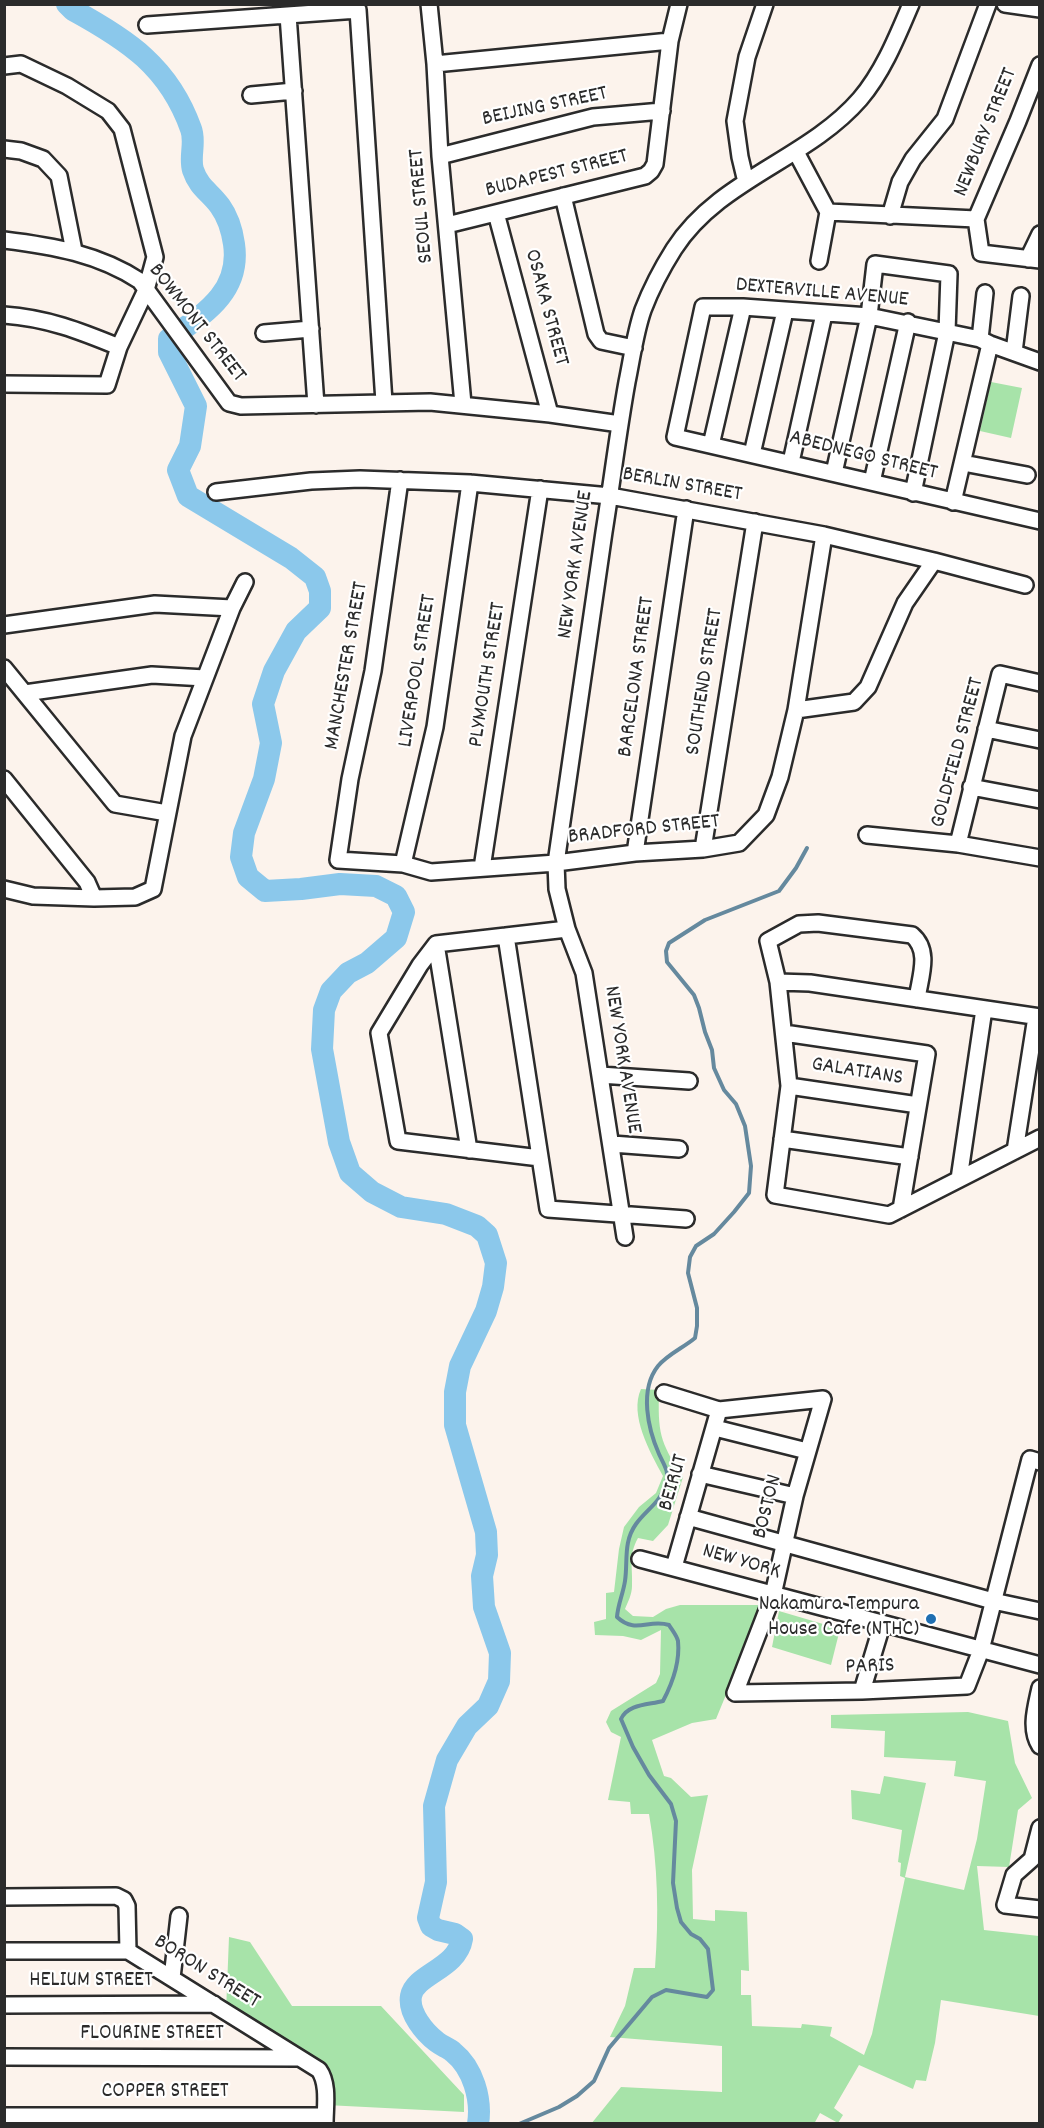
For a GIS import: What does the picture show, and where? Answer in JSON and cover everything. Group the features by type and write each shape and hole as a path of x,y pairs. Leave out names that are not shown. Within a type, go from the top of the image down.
{"street":[{"name":"SEOUL STREET","path":"429,4 440,156 463,404"},
{"name":"BUDAPEST STREET","path":"447,225 645,176 651,171 655,164 670,41 679,4"},
{"path":"746,182 735,121 747,57 765,4"},
{"name":"NEW YORK AVENUE","path":"625,1237 584,973 567,929 556,889 556,863 620,424 634,348 643,310 660,274 675,248 694,224 717,201 796,152 839,119 860,99 880,70 911,4"},
{"path":"890,216 900,182 913,159 945,119 988,4"},
{"path":"1005,4 1040,9"},
{"path":"147,25 358,10 384,402"},
{"path":"288,15 316,405"},
{"path":"435,64 670,41"},
{"path":"4,66 21,64 67,86 108,111 122,129 155,257 146,290 119,347 107,385 4,384"},
{"name":"NEWBURY STREET","path":"976,219 1040,65"},
{"path":"251,95 294,91"},
{"name":"BEIJING STREET","path":"440,156 593,117 662,111"},
{"path":"4,149 21,151 43,159 59,176 74,251"},
{"path":"796,152 828,212 819,261"},
{"path":"562,196 596,334 601,341 634,348"},
{"path":"828,212 976,219 981,253 1034,260 1040,234"},
{"name":"OSAKA STREET","path":"496,213 550,414"},
{"name":"BOWMONT STREET","path":"4,240 74,251 122,269 140,281 229,403 241,406 430,402 550,414 620,424"},
{"path":"834,473 869,316 875,264 949,274 947,332 913,493"},
{"path":"953,502 963,463 985,342 985,293"},
{"path":"1014,352 1021,296"},
{"name":"DEXTERVILLE AVENUE","path":"675,437 703,308 743,308 869,316 908,322 985,342 1040,362"},
{"path":"711,445 743,308"},
{"path":"752,454 785,311"},
{"path":"791,462 824,314"},
{"path":"4,315 29,317 72,327 119,347"},
{"path":"872,482 908,322"},
{"path":"264,333 311,329"},
{"name":"ABEDNEGO STREET","path":"675,437 1040,521"},
{"path":"963,463 1027,475"},
{"name":"BERLIN STREET","path":"216,492 312,481 360,479 470,483 610,496 824,535 1025,585"},
{"name":"MANCHESTER STREET","path":"338,860 350,779 373,671 400,480"},
{"name":"LIVERPOOL STREET","path":"403,864 435,727 470,483"},
{"name":"PLYMOUTH STREET","path":"482,868 540,489"},
{"name":"BARCELONA STREET","path":"635,853 686,509"},
{"name":"SOUTHEND STREET","path":"703,849 755,522"},
{"name":"BRADFORD STREET","path":"338,860 403,864 432,872 556,863 635,853 703,849 739,843 766,815 780,777 796,710 824,535"},
{"path":"796,710 854,702 861,695 868,687 904,603 934,561"},
{"path":"4,889 33,896 93,898 135,897 153,889 183,736 232,608 245,582"},
{"path":"4,625 154,604 232,608"},
{"path":"4,668 115,804 167,813"},
{"path":"25,693 152,675 205,678"},
{"name":"GOLDFIELD STREET","path":"958,844 1000,675 1040,683"},
{"path":"986,729 1040,740"},
{"path":"4,779 87,882 93,898"},
{"path":"972,787 1040,800"},
{"path":"867,835 958,844 1040,858"},
{"path":"917,999 924,953 921,943 912,935 818,923 799,924 768,940 778,982 789,1086 775,1195 889,1215 1040,1138"},
{"path":"540,1158 398,1141 379,1033 420,964 436,944 567,929"},
{"path":"506,936 548,1209 686,1219"},
{"path":"436,944 469,1150"},
{"path":"778,982 810,983 1038,1017 1015,1150"},
{"path":"959,1179 984,1009"},
{"path":"784,1033 927,1054 902,1209"},
{"path":"600,1075 689,1080"},
{"name":"GALATIANS","path":"789,1086 918,1105"},
{"path":"782,1139 910,1157"},
{"path":"612,1144 679,1149"},
{"path":"664,1393 719,1410"},
{"name":"BOSTON","path":"719,1410 823,1399 783,1542 772,1595 735,1692"},
{"name":"BEIRUT","path":"674,1568 719,1410"},
{"path":"714,1428 807,1451"},
{"path":"981,1650 1030,1459 1040,1462"},
{"path":"700,1474 795,1496"},
{"path":"688,1517 1040,1611"},
{"name":"NEW YORK","path":"640,1559 882,1625 1040,1665"},
{"path":"862,1691 882,1625"},
{"name":"PARIS","path":"735,1692 862,1691 967,1686 981,1650"},
{"path":"1040,1688 1035,1739 1040,1746"},
{"path":"1040,1828 1036,1860 1014,1875 1005,1905 1040,1909"},
{"path":"4,1897 116,1896 124,1900 127,1906 128,1951"},
{"path":"172,1978 179,1916"},
{"name":"BORON STREET","path":"4,1951 128,1951 319,2070 324,2076 325,2120"},
{"name":"HELIUM STREET","path":"4,2005 214,2004"},
{"name":"FLOURINE STREET","path":"4,2057 300,2058"},
{"name":"COPPER STREET","path":"4,2116 325,2120"}],"green space":[{"path":"991,382 1022,388 1011,438 980,431"},
{"path":"641,1389 659,1390 662,1436 669,1454 683,1477 668,1525 653,1541 638,1538 635,1544 632,1556 632,1589 625,1609 633,1616 653,1617 666,1609 680,1605 763,1605 716,1719 692,1723 652,1740 664,1776 671,1778 691,1797 708,1795 692,1870 693,1919 715,1921 715,1910 747,1912 749,1971 741,1970 741,1995 751,1995 752,2026 801,2028 802,2024 832,2027 830,2036 864,2055 872,2034 905,1878 900,1876 901,1863 898,1862 902,1830 852,1819 851,1790 880,1794 884,1776 926,1783 905,1877 964,1890 977,1839 986,1781 954,1776 956,1761 884,1757 885,1731 831,1728 831,1715 968,1712 1008,1721 1015,1763 1032,1798 1018,1810 1009,1867 977,1866 984,1930 1039,1936 1039,2016 941,2000 935,2043 926,2081 916,2080 913,2089 859,2065 834,2108 843,2115 838,2123 820,2113 814,2124 591,2124 621,2087 722,2092 722,2046 610,2037 625,2006 634,1968 655,1968 656,1949 656,1871 649,1814 631,1814 630,1802 608,1800 621,1737 611,1732 606,1722 611,1711 656,1683 660,1674 661,1630 641,1640 623,1636 595,1635 594,1622 606,1619 606,1593 614,1592 624,1527 639,1507 656,1493 663,1476 647,1445 639,1422 638,1399"},
{"path":"779,1611 840,1629 831,1665 772,1647"},
{"path":"229,1937 250,1942 292,2006 381,2006 464,2095 464,2112 326,2105 325,2076 226,2012"}],"waterway":[{"path":"67,4 129,44 171,88 191,129 192,165 195,176 223,210 232,234 235,261 226,289 207,311 169,339 169,352 196,406 190,446 178,470 188,496 291,558 315,577 320,591 320,608 296,631 274,671 263,704 271,743 264,779 244,833 241,857 248,877 265,891 340,884 376,886 396,896 404,912 396,938 367,963 348,973 331,991 324,1010 322,1049 339,1142 350,1173 372,1192 401,1207 446,1214 477,1226 487,1235 496,1263 493,1287 486,1311 460,1366 455,1392 455,1425 486,1532 487,1555 482,1576 484,1607 500,1653 499,1681 488,1706 467,1726 447,1760 434,1806 436,1882 428,1918 431,1926 455,1934 462,1939 459,1949 452,1957 420,1982 414,1988 411,1996 412,2009 423,2028 460,2059 471,2075 479,2104 478,2124"},
{"path":"519,2124 559,2107 577,2096 594,2081 609,2048 652,1997 666,1990 707,1997 713,1990 708,1949 681,1922 677,1908 673,1883 676,1821 671,1804 649,1775 621,1719 628,1710 663,1701 672,1680 678,1656 678,1641 669,1625 662,1623 630,1625 617,1617 625,1581 629,1538 636,1524 661,1496 667,1480 666,1469 655,1444 649,1421 647,1410 649,1386 658,1366 695,1338 697,1308 688,1273 690,1257 696,1246 714,1234 749,1193 751,1166 745,1126 736,1104 724,1090 714,1068 712,1050 694,995 667,962 666,951 669,943 705,920 779,891 807,848"}],"place":[{"name":"Nakamura Tempura House Cafe (NTHC)","path":"931,1619"}]}
